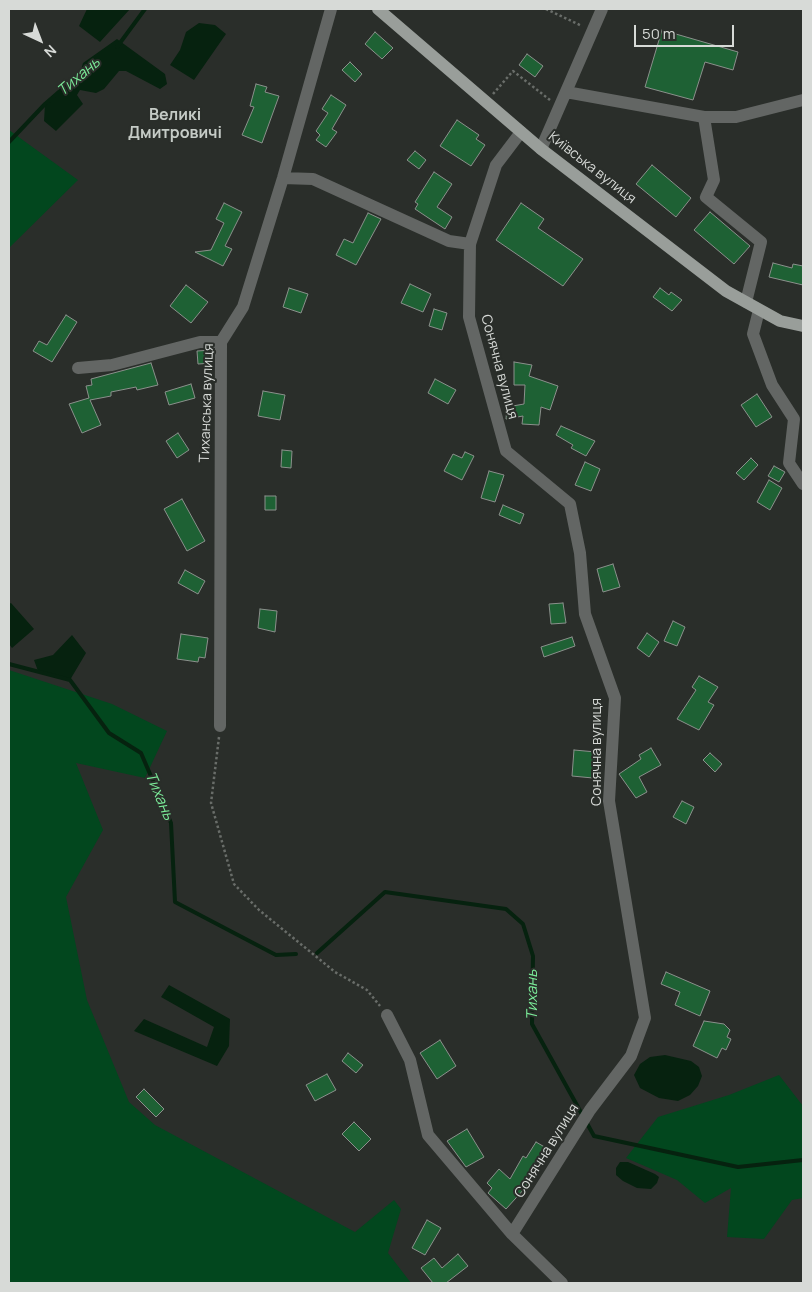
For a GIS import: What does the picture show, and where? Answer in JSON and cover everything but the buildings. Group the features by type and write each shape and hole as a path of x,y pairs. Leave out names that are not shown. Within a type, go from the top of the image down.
{"main road":[{"name":"Київська вулиця","path":"378,9 541,149 726,291 780,322 803,326"}],"street":[{"name":"Тиханська вулиця","path":"220,726 221,342 243,307 283,178 331,9"},
{"path":"541,149 602,9"},
{"path":"566,92 704,117 736,117 803,100"},
{"path":"704,117 714,180 706,197 761,242 746,302"},
{"name":"Сонячна вулиця","path":"512,1234 590,1110 631,1056 645,1018 609,801 614,698 585,614 580,553 570,504 506,451 469,317 470,244 496,166 521,132"},
{"path":"283,178 313,179 449,241 470,244"},
{"path":"759,310 753,334 772,385 794,419 789,463 803,484"},
{"path":"78,368 112,365 200,342 221,342"},
{"path":"387,1015 410,1060 428,1135 512,1234 562,1283"}],"path":[{"path":"546,9 592,31"},
{"path":"486,102 513,71 559,108"},
{"path":"220,726 211,803 234,884 259,910 335,972 367,990 387,1015"}],"green space":[{"path":"9,130 78,180 9,248"},
{"path":"9,670 112,704 167,731 145,778 76,763 103,830 66,897 87,1000 129,1102 155,1125 355,1232 394,1200 401,1209 388,1253 411,1283 9,1283"},
{"path":"779,1075 803,1106 803,1198 792,1200 764,1239 727,1237 731,1188 705,1203 677,1180 626,1158 658,1117 729,1095"}],"water":[{"path":"87,9 130,9 100,42 79,26"},
{"path":"199,23 215,25 226,34 194,80 170,65 180,50 186,32"},
{"path":"117,39 165,74 167,84 160,89 126,71 119,71 104,89 96,93 80,90 77,95 83,104 56,131 44,121 45,104 80,73 83,63"},
{"path":"11,603 34,629 12,648 9,644 9,604"},
{"path":"72,635 86,653 70,680 38,671 34,660 53,655"},
{"path":"169,985 230,1019 229,1046 217,1066 134,1031 144,1019 207,1047 214,1027 161,997"},
{"path":"665,1055 691,1061 699,1067 702,1076 698,1086 690,1095 678,1101 659,1098 640,1088 634,1075 640,1064 650,1057"},
{"path":"620,1162 628,1162 655,1174 659,1177 657,1183 651,1189 637,1188 623,1181 616,1175 616,1168"}],"waterway":[{"name":"Тихань","path":"117,47 145,9"},
{"name":"Тихань","path":"9,142 45,104 83,71"},
{"name":"Тихань","path":"9,664 70,680 109,733 141,753 171,823 175,902 276,955 296,954"},
{"name":"Тихань","path":"317,953 385,892 506,909 523,924 533,956 532,1024 594,1136 738,1167 803,1160"}],"district":[{"name":"Великі Дмитровичі","path":"175,125"}]}
